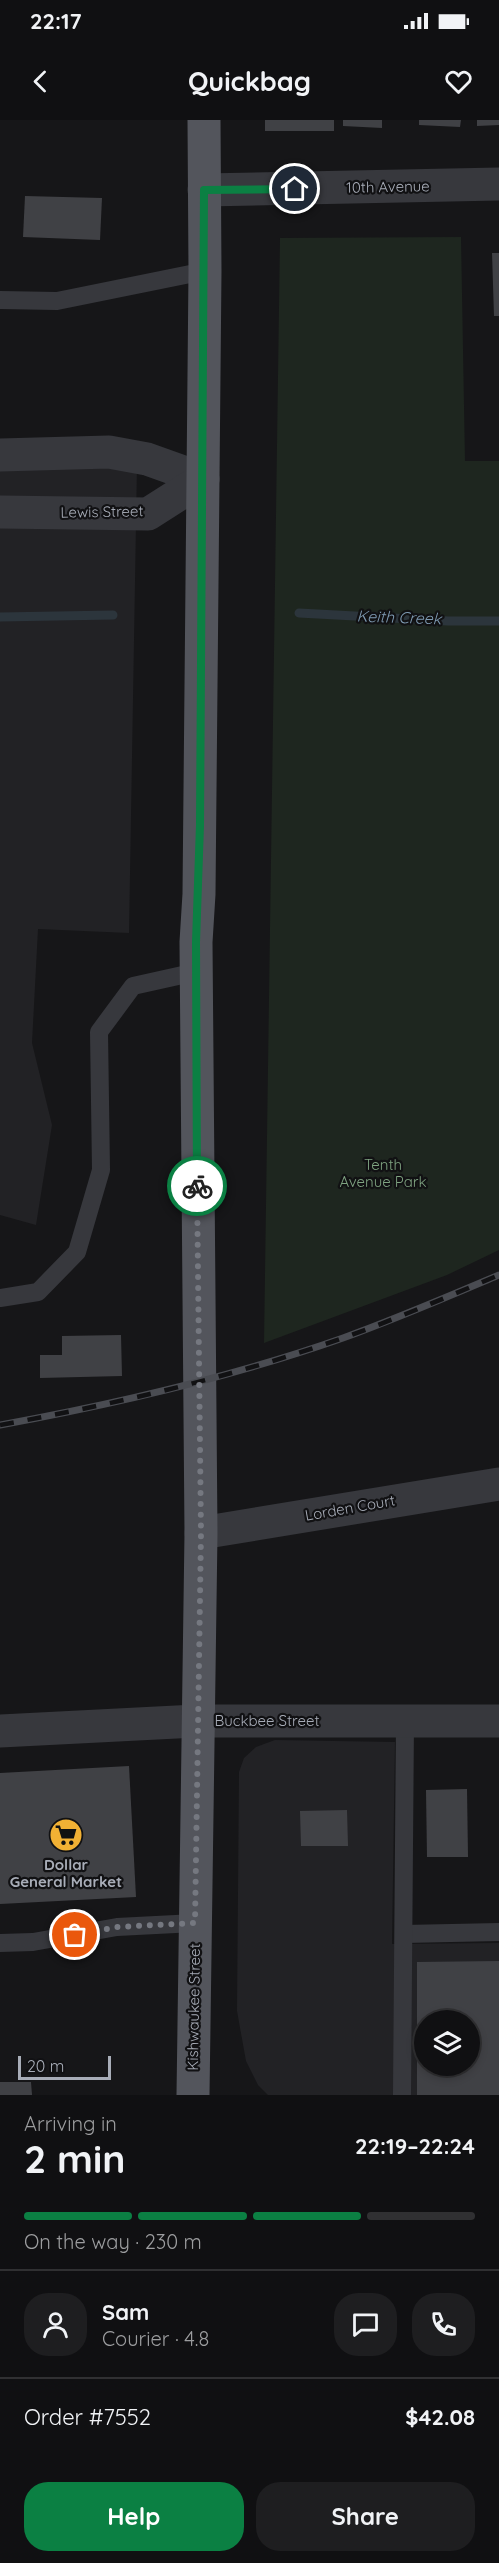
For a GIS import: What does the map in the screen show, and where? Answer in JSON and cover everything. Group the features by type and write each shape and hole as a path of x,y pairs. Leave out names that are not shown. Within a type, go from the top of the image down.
{"main road":[{"name":"Kishwaukee Street","path":"193,2095 196,1721 201,1533 196,972 199,894 205,271 204,120"}],"street":[{"name":"10th Avenue","path":"204,190 499,184"},
{"path":"0,455 109,452 147,459 203,479"},
{"name":"Lewis Street","path":"0,512 148,513 203,479"},
{"name":"Lorden Court","path":"201,1533 499,1484"},
{"name":"Buckbee Street","path":"0,1731 196,1721 499,1721"}],"lane":[{"path":"0,300 57,301 205,271"},
{"path":"0,1298 38,1292 77,1252 101,1170 99,1032 133,986 196,972"},
{"path":"402,2095 405,1721"},
{"path":"0,1943 33,1942 117,1927 195,1923"},
{"path":"404,1934 499,1932"}],"shaded area":[{"path":"137,465 129,933 38,929 32,1043 52,1125 36,1225 0,1215 0,466"},
{"path":"275,1740 395,1742 392,1944 499,1943 499,2095 268,2095 258,2085 246,2061 237,2011 239,1772 244,1758 256,1747"}],"green space":[{"name":"Tenth Avenue Park","path":"461,237 465,461 499,461 499,1250 447,1275 264,1343 280,238"}],"building":[{"path":"265,120 334,120 334,131 265,131"},
{"path":"343,120 382,120 382,128 343,126"},
{"path":"419,120 461,120 460,127 419,125"},
{"path":"477,120 499,120 499,125 477,126"},
{"path":"25,196 102,198 100,240 23,237"},
{"path":"492,253 499,253 499,316 494,316"},
{"path":"121,1335 122,1376 40,1378 40,1355 62,1355 62,1336"},
{"name":"Dollar General Market","path":"129,1766 136,1897 0,1904 0,1773"},
{"path":"467,1789 468,1857 427,1857 426,1790"},
{"path":"347,1810 348,1846 301,1846 300,1811"},
{"path":"499,1961 499,2095 417,2095 417,2076 480,2076 480,2010 417,2010 417,1962"},
{"path":"0,2082 31,2082 32,2095 0,2095"}],"waterway":[{"name":"Keith Creek","path":"299,613 448,621 499,621"},
{"name":"Keith Creek","path":"0,617 113,615"}],"railway":[{"path":"0,1425 130,1399 259,1365 363,1331 499,1275"}],"way so far":[{"path":"75,1935 117,1927 195,1923 196,1721 201,1533 197,1186"}],"place":[{"name":"Dollar General Market","path":"66,1835"}],"route":[{"path":"197,1186 196,942 200,825 204,190 295,189"}]}
